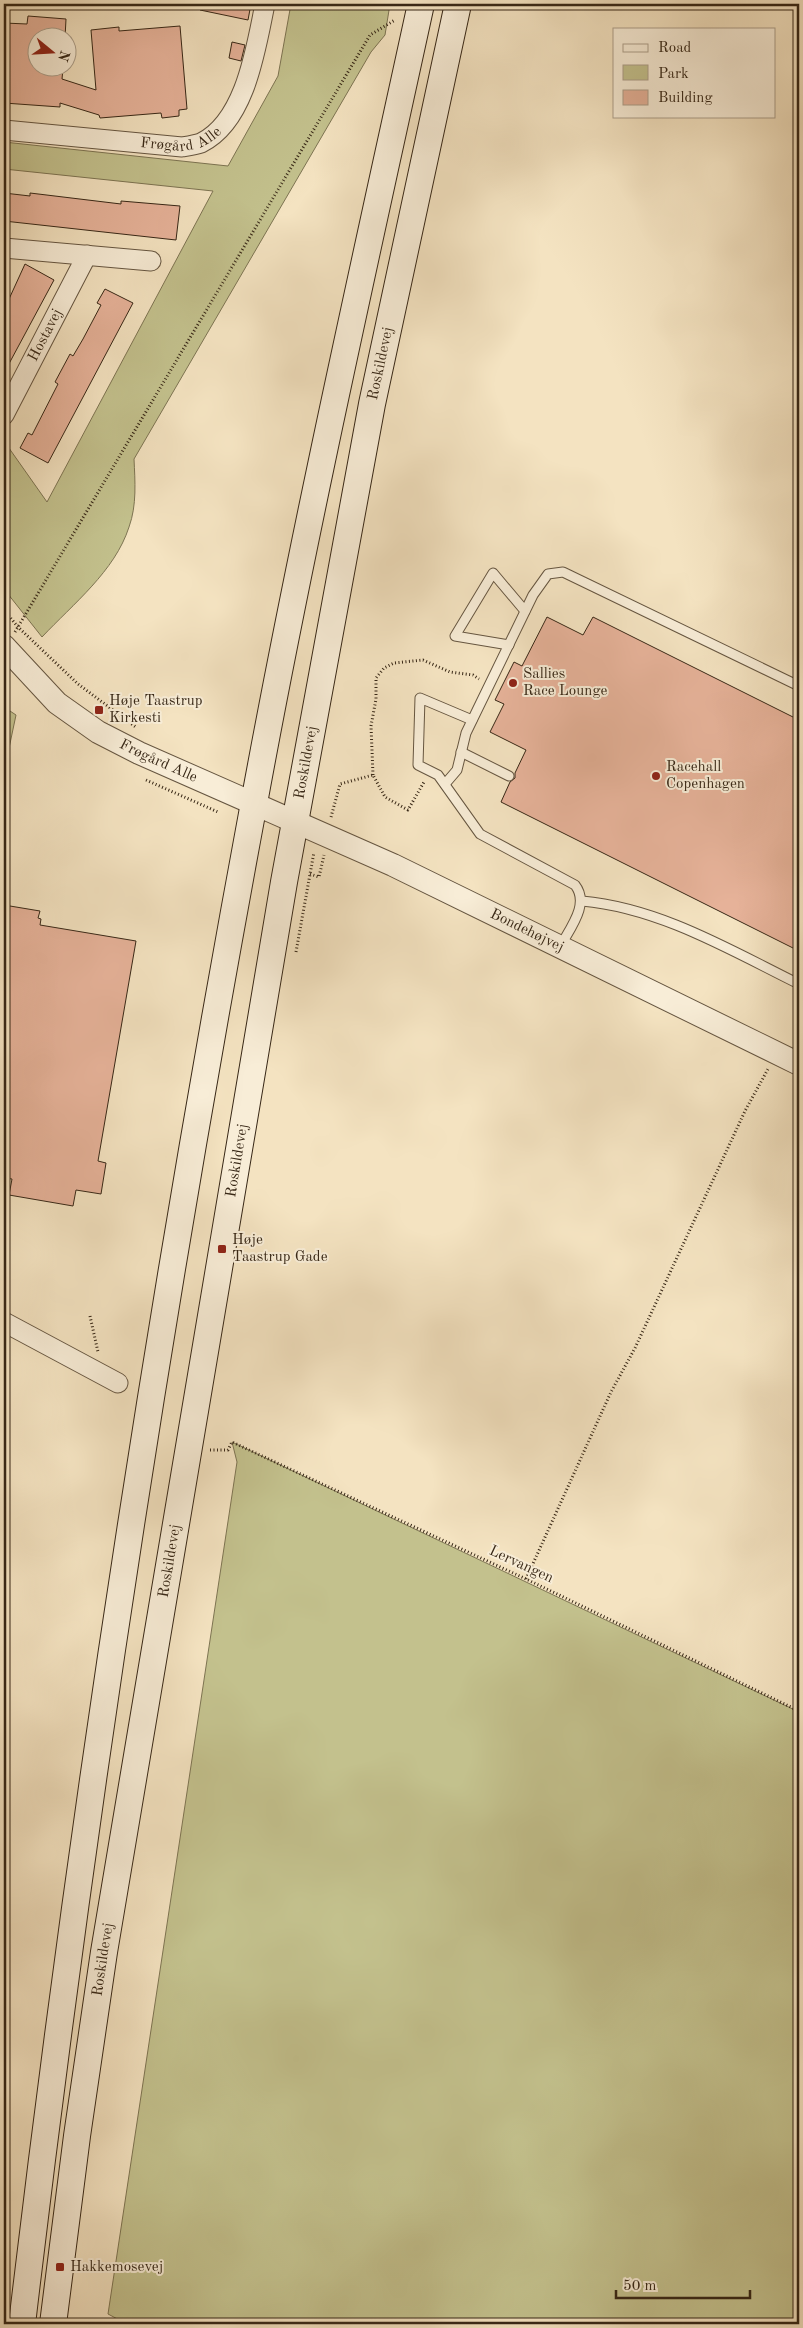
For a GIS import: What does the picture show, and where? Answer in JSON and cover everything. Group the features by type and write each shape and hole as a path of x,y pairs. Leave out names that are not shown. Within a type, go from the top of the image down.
{"main road":[{"name":"Roskildevej","path":"53,2324 77,2136 104,1952 306,827 372,404 458,4"},
{"path":"22,2324 70,1945 132,1512 201,1094 254,803 332,414 420,8"}],"street":[{"name":"Frøgård Alle","path":"4,130 182,147 200,143 217,131 238,102 250,75 265,4"},
{"path":"4,248 151,261"},
{"name":"Hostavej","path":"4,415 87,256"},
{"name":"Frøgård Alle","path":"4,647 57,703 98,732 139,753 254,803"},
{"name":"Bondehøjvej","path":"254,803 393,865 799,1064"},
{"path":"4,1322 110,1379"}],"lane":[{"path":"509,645 455,636 493,572 525,611"},
{"path":"445,784 456,770 466,733 525,611 533,595 548,574 562,572 799,686"},
{"path":"472,720 420,698 418,765 438,775 480,834 570,880 579,890 582,901 560,948"},
{"path":"461,752 509,776"},
{"path":"582,901 641,912 667,920 799,984"}],"path":[{"path":"4,647 18,627 370,35 394,20 420,8"},
{"path":"4,610 18,627 78,684 142,732"},
{"path":"333,807 340,784 374,775 385,797 408,810 431,771"},
{"path":"295,958 306,827"},
{"path":"526,1579 607,1401 635,1348 745,1111 776,1053"},
{"path":"90,1316 110,1379"},
{"path":"209,1458 212,1440"},
{"name":"Lervangen","path":"210,1450 228,1450 232,1442 526,1579 799,1711"}],"green space":[{"path":"291,4 390,4 385,35 371,52 134,459 135,493 132,519 123,543 92,586 42,637 4,589 4,441 47,502 213,191 4,169 4,142 228,166 278,76"},
{"path":"4,707 16,715 4,772"},
{"path":"232,1442 799,1712 799,2324 127,2324 108,2314 237,1462"}],"building":[{"path":"200,4 251,4 248,20 200,10"},
{"path":"28,16 66,19 66,28 28,28 28,78 62,78 96,90 91,30 119,27 119,31 180,26 187,109 179,110 179,116 162,118 161,113 100,118 99,115 60,103 60,107 4,103 4,23 27,24"},
{"path":"232,42 245,45 241,61 229,58"},
{"path":"4,193 30,196 30,193 121,204 121,201 180,206 176,240 4,221"},
{"path":"25,264 54,280 4,373 4,310"},
{"path":"105,289 133,303 48,463 20,448 28,433 32,435 58,384 55,382 70,354 73,356 101,305 97,303"},
{"name":"Racehall Copenhagen","path":"547,617 583,635 593,617 799,720 799,951 501,802 510,782 515,778 515,773 526,750 490,732 504,704 495,700 514,662 522,666"},
{"path":"4,905 40,911 38,918 41,919 40,925 136,941 98,1161 106,1163 101,1194 76,1190 73,1206 9,1195 12,1179 4,1178"}],"place":[{"name":"Sallies Race Lounge","path":"513,683"},
{"name":"Høje Taastrup Kirkesti","path":"99,710"},
{"name":"Racehall Copenhagen","path":"656,776"},
{"name":"Høje Taastrup Gade","path":"222,1249"},
{"name":"Hakkemosevej","path":"60,2267"}]}
